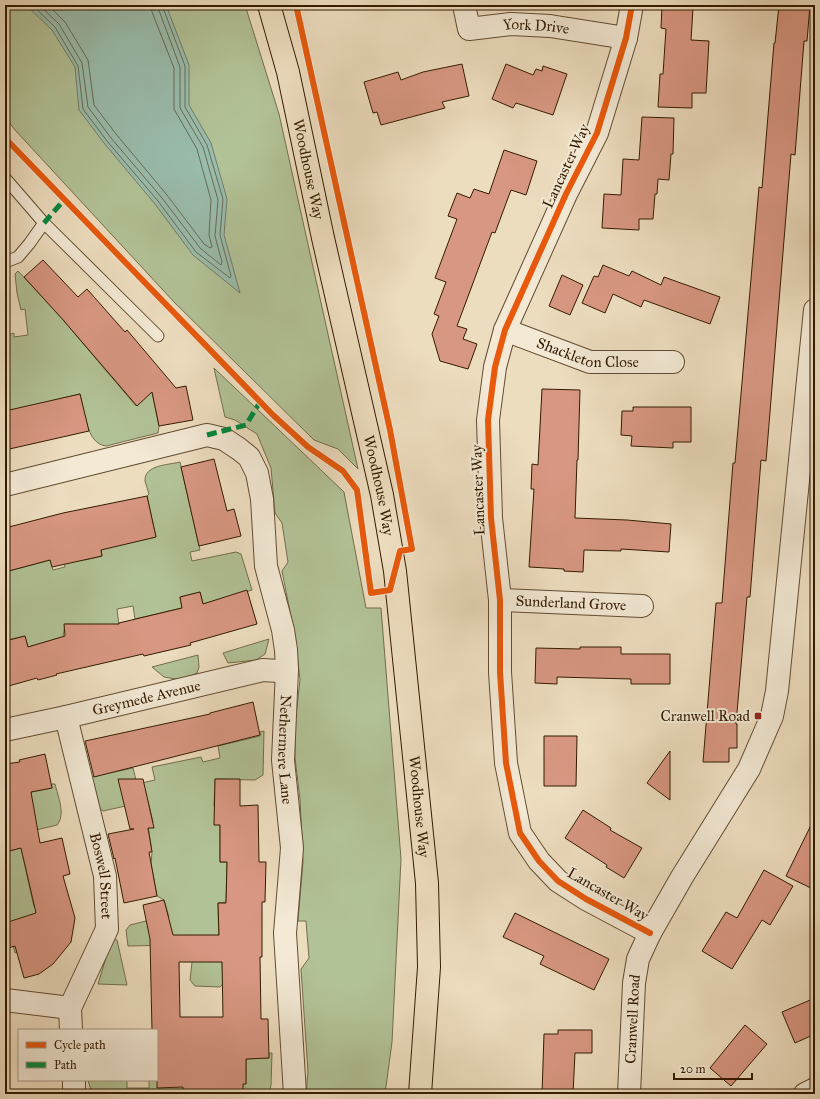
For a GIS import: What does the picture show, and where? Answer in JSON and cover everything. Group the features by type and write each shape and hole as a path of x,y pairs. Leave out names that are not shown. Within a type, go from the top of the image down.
{"main road":[{"name":"Woodhouse Way","path":"269,5 288,72 323,238 382,495 395,571 427,883 429,967 420,1094"}],"street":[{"name":"York Drive","path":"464,5 469,29 511,24 550,26 626,38"},
{"name":"Lancaster Way","path":"632,5 626,38 597,133 563,201 505,330 495,366 488,420 490,518 500,600 500,672 506,764 520,832 540,861 558,881 650,933"},
{"name":"Cranwell Road","path":"629,1094 634,983 638,959 650,933 682,877 749,769 772,716 777,691 815,310"},
{"name":"Shackleton Close","path":"505,330 590,362 673,362"},
{"name":"Nethermere Lane","path":"5,485 207,435 224,439 239,449 249,457 257,473 262,499 266,566 283,630 287,669 283,760 292,848 285,933 295,1094"},
{"name":"Sunderland Grove","path":"500,600 642,606"},
{"name":"Greymede Avenue","path":"5,730 263,670 279,671 287,669"},
{"name":"Boswell Street","path":"66,717 105,876 107,929 70,1008 71,1029"},
{"path":"5,1000 70,1008"},
{"path":"74,1081 74,1094"},
{"path":"805,1094 815,1089"}],"lane":[{"path":"5,178 44,223 158,336"},
{"path":"5,262 18,257 44,223"}],"shaded area":[{"path":"5,5 245,5 279,114 358,469 338,449 314,440 174,302 15,130 5,117"},
{"path":"18,271 58,314 136,406 152,392 159,426 158,433 106,446 99,444 90,433 80,394 5,416 5,336 14,333 14,337 28,335 25,309 21,310 17,293 15,274"},
{"path":"214,368 344,492 366,608 381,608 401,859 392,1042 385,1094 306,1094 308,1072 301,969 309,958 306,921 298,921 303,862 300,799 295,758 295,725 300,679 294,632 282,571 288,562 282,523 275,513 271,468 257,434 235,420 225,417"},
{"path":"180,462 200,550 190,552 192,561 236,552 241,554 252,590 203,604 200,592 180,597 182,608 135,619 133,606 117,609 119,626 65,624 63,637 28,647 25,636 7,640 5,652 5,572 50,560 53,570 65,567 63,557 83,553 85,560 102,556 101,549 156,537 147,496 149,494 145,481 146,476 152,469 163,465"},
{"path":"269,639 265,654 256,660 228,663 223,653"},
{"path":"198,655 199,667 197,673 182,680 164,677 152,667"},
{"path":"264,731 263,775 255,780 215,779 214,806 220,806 220,862 227,862 226,902 218,903 219,957 222,958 223,984 220,987 195,986 190,980 192,935 178,945 128,946 126,930 130,925 146,921 147,923 169,917 164,900 157,896 151,864 152,852 148,826 153,822 148,801 103,811 97,807 90,777 133,768 137,784 155,780 152,767 201,757 203,762 220,758 218,746 260,736 260,732"},
{"path":"51,784 55,784 61,811 60,821 57,825 15,835 5,800 31,796 31,792 52,788"},
{"path":"21,848 34,907 43,905 32,949 15,953 7,923 5,923 5,852"},
{"path":"112,938 117,940 127,985 98,984"},
{"path":"269,1053 272,1053 270,1090 261,1094 217,1092 217,1094 92,1094 88,1081 127,1081 127,1088 149,1088 149,1081 158,1080 246,1084 246,1059 269,1058"}],"water":[{"path":"26,5 166,5 189,65 189,105 211,143 227,199 224,235 240,293 193,255 155,204 104,143 79,110 75,67 52,30"}],"building":[{"path":"662,5 693,8 691,40 709,41 706,93 692,93 692,108 658,107 660,74 663,74 666,29 661,28"},
{"path":"779,5 810,5 807,41 804,41 795,155 791,154 766,461 761,460 750,597 747,597 736,724 737,748 729,748 729,762 703,762 716,603 722,603 733,463 735,463 759,187 762,188 774,43"},
{"path":"462,64 469,96 442,102 445,108 381,125 377,112 373,113 364,82 398,72 401,80 423,72"},
{"path":"506,64 533,75 536,69 542,71 543,66 567,74 553,115 516,103 513,108 492,99"},
{"path":"642,117 674,118 673,154 671,154 669,180 658,179 653,219 639,219 639,230 602,228 604,194 621,195 623,159 639,160"},
{"path":"504,150 537,161 526,195 511,190 495,233 492,232 457,326 467,329 463,339 477,344 468,369 440,361 432,334 439,316 434,314 446,282 435,278 457,219 448,216 457,193 470,198 474,189 489,194"},
{"path":"43,260 78,297 87,289 125,332 127,330 176,388 186,386 193,420 159,426 152,392 137,406 24,277"},
{"path":"603,265 629,276 632,271 661,285 664,277 720,297 710,324 644,300 641,307 613,294 605,313 582,303 594,276 598,277"},
{"path":"562,275 583,285 570,315 549,306"},
{"path":"542,389 580,390 575,518 627,520 671,524 669,552 621,549 621,551 584,550 583,572 564,571 564,569 529,567 534,489 531,489 532,464 538,465"},
{"path":"80,394 89,431 5,450 5,411"},
{"path":"633,407 691,407 691,442 673,442 673,448 631,446 632,436 621,435 622,411 633,411"},
{"path":"214,459 227,511 234,509 241,536 199,546 181,467"},
{"path":"147,496 156,537 101,550 102,556 52,567 50,560 5,572 5,528 63,513"},
{"path":"247,590 257,624 190,643 191,645 144,656 143,654 56,674 57,675 38,680 37,678 5,687 5,641 25,636 28,647 65,636 64,624 119,624 182,608 180,597 200,592 203,604"},
{"path":"580,647 621,647 621,654 670,654 670,684 631,684 631,679 557,677 557,684 535,683 536,648 580,649"},
{"path":"253,702 260,735 94,777 85,741 210,714"},
{"path":"544,736 577,736 576,786 544,786"},
{"path":"670,751 670,800 647,783"},
{"path":"45,754 52,788 31,792 40,843 62,838 70,874 63,876 75,918 71,942 53,964 39,974 24,978 15,946 5,949 5,923 36,913 21,848 5,852 5,764 20,762 19,760"},
{"path":"118,779 143,779 154,828 148,828 152,852 149,852 157,896 124,903 115,858 114,859 108,834 134,829 130,829"},
{"path":"215,779 240,779 240,806 258,805 259,862 266,862 265,902 262,902 262,957 260,957 261,1019 268,1019 269,1058 246,1059 246,1084 243,1084 243,1094 217,1094 217,1090 183,1090 183,1087 157,1088 158,1029 152,1029 150,939 143,905 164,900 173,935 219,935 218,903 226,903 227,862 220,862 220,825 214,825","holes":["179,962 222,962 223,1017 180,1017"]},
{"path":"583,810 611,828 610,830 642,848 624,878 606,867 607,865 565,838"},
{"path":"815,817 815,890 786,876"},
{"path":"764,870 793,886 770,925 762,920 732,969 702,951 726,912 737,918"},
{"path":"515,913 609,959 594,990 540,964 544,956 503,937"},
{"path":"815,998 815,1034 795,1043 782,1012"},
{"path":"745,1025 767,1044 731,1086 710,1068"},
{"path":"558,1030 592,1030 592,1053 575,1053 573,1094 542,1094 544,1034 558,1034"}],"marked path":[{"path":"44,223 64,200"},
{"path":"207,435 246,425 260,402"}],"cycle path":[{"path":"5,138 273,415 308,447 343,471 357,490 371,593 390,590 400,551 412,549 390,430 296,5"},
{"path":"632,5 626,38 597,133 566,194 505,330 495,367 488,420 491,518 500,600 500,672 506,763 520,833 539,861 558,881 586,899 650,933"}],"place":[{"name":"Cranwell Road","path":"758,716"}]}
